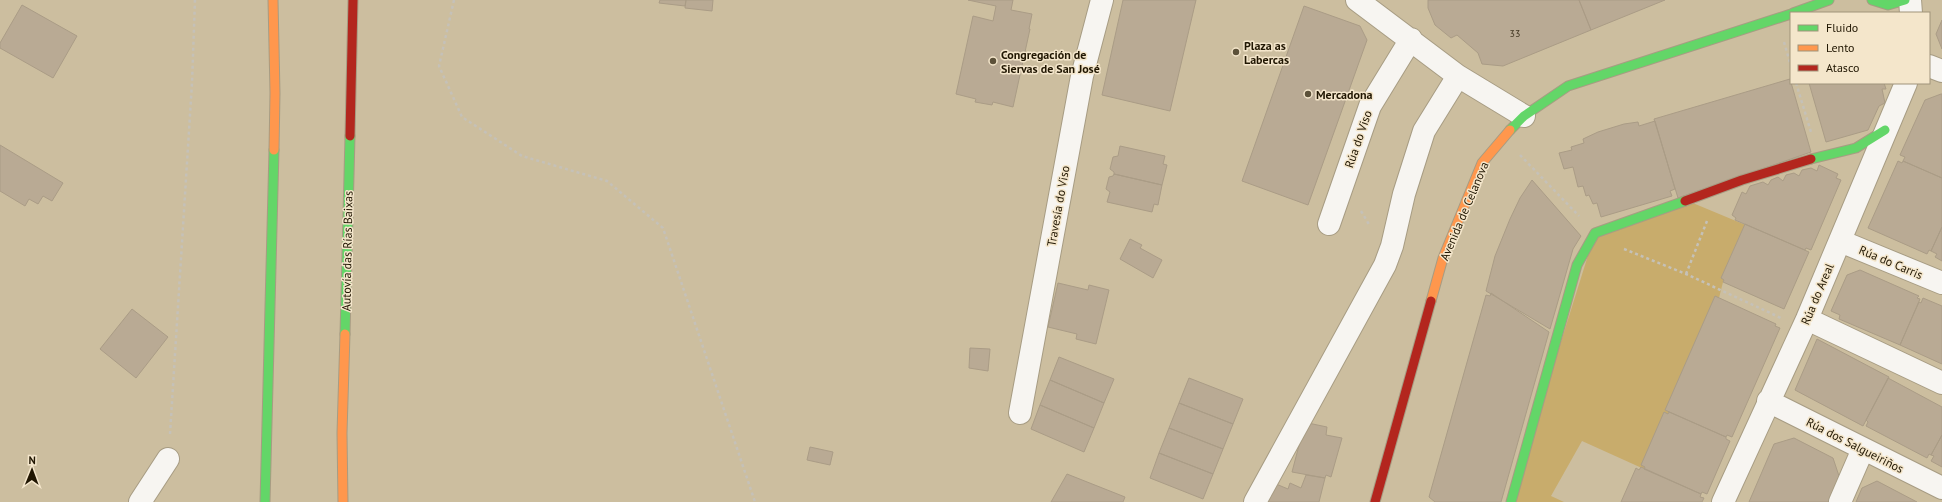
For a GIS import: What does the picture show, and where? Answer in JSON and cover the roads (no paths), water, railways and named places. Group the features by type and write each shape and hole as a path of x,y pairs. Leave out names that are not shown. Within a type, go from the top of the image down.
{"main road":[{"path":"265,502 274,101 273,0"},
{"name":"Autovía das Rías Baixas","path":"343,502 342,433 353,0"},
{"name":"Avenida de Celanova","path":"1795,12 1829,0"},
{"path":"1872,0 1888,4 1906,0"},
{"name":"Avenida de Celanova","path":"1375,502 1443,258 1482,163 1503,137 1524,116 1568,86 1790,14"},
{"path":"1511,502 1577,265 1595,233 1742,180 1818,157 1856,148 1885,130"}],"street":[{"name":"Travesía do Viso","path":"1020,413 1082,76 1102,0"},
{"path":"1910,0 1911,12"},
{"path":"1360,1 1458,76 1524,116"},
{"name":"Rúa do Viso","path":"1329,224 1370,106 1411,39"},
{"path":"1930,66 1942,71"},
{"path":"1255,502 1385,265 1392,246 1404,194 1424,131 1458,76"},
{"name":"Rúa do Areal","path":"1723,502 1805,323 1906,84"},
{"name":"Rúa do Carris","path":"1840,241 1942,283"},
{"path":"1805,323 1920,372 1942,383"},
{"name":"Rúa dos Salgueiriños","path":"1768,401 1942,488"},
{"path":"1840,502 1863,449"},
{"path":"140,502 168,459"}],"place":[{"name":"Plaza as Labercas","path":"1236,52"},
{"name":"Congregación de Siervas de San José","path":"993,61"},
{"name":"Mercadona","path":"1308,94"}]}
